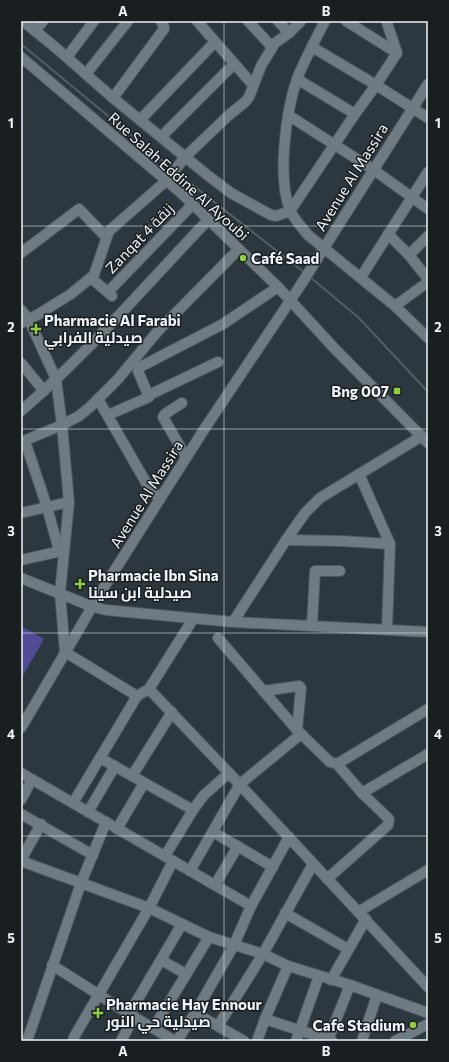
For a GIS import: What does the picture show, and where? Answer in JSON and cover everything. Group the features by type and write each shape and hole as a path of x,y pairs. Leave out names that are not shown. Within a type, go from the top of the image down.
{"street":[{"path":"24,21 184,158 231,193 271,215 276,216 290,210 397,53"},
{"path":"35,31 42,21"},
{"path":"67,57 94,21"},
{"path":"86,74 128,21"},
{"path":"113,98 164,29 161,21"},
{"path":"197,21 254,85"},
{"path":"248,21 272,47"},
{"path":"278,21 289,33"},
{"path":"25,321 58,302 94,275 106,237 110,231 169,178 184,158 229,114 245,102 249,97 261,66 272,47 301,21"},
{"path":"325,21 297,79 288,115 284,139 284,170 285,186 290,210 303,230 395,306 428,338"},
{"path":"346,21 397,53"},
{"path":"387,21 397,53"},
{"path":"140,120 215,42"},
{"path":"312,47 428,118"},
{"name":"Rue Salah Eddine Al Ayoubi","path":"21,57 169,178 192,205 278,287 425,440"},
{"path":"160,137 234,64"},
{"path":"297,79 355,114"},
{"name":"Avenue Al Massira","path":"21,728 65,652 186,457 300,286 428,84"},
{"path":"288,115 374,170 428,209"},
{"path":"361,277 428,172"},
{"name":"Zanqat 4 زنقة","path":"91,278 110,294 192,205"},
{"path":"21,253 79,209 106,237"},
{"path":"21,411 75,362 208,220"},
{"path":"388,234 410,255 428,280 395,306"},
{"path":"410,255 428,236"},
{"path":"21,560 57,552 58,547 47,507 23,442 79,416 118,379 157,332 239,249"},
{"path":"118,379 138,371 140,367 197,339 223,324 278,287"},
{"path":"21,310 25,321 56,379 62,425 69,502 60,593 65,652 137,696"},
{"path":"108,415 148,398 149,395 218,362"},
{"path":"21,363 44,391"},
{"path":"138,371 149,395"},
{"path":"98,399 148,486 160,499"},
{"path":"182,402 163,417 186,457"},
{"path":"233,622 286,540 312,505 320,498 359,474 425,440"},
{"path":"359,474 390,544 387,629"},
{"path":"21,513 69,502"},
{"path":"286,540 390,544"},
{"path":"312,625 315,571 340,571"},
{"path":"21,578 93,607 130,613 233,622 428,632"},
{"path":"73,803 137,696 149,689 193,619"},
{"path":"218,638 299,732 330,762 337,764 362,793 389,819 389,823 327,879"},
{"path":"190,871 240,784 299,732 301,688 299,686 263,691"},
{"path":"149,689 289,836 313,864 428,987"},
{"path":"337,764 428,709"},
{"path":"132,776 172,712"},
{"path":"362,793 428,754"},
{"path":"100,758 192,810"},
{"path":"88,812 115,766"},
{"path":"73,1041 97,994 149,908 169,859 192,810 204,795 229,772"},
{"path":"21,773 251,906"},
{"path":"21,800 32,779"},
{"path":"117,828 144,783"},
{"path":"21,814 41,824 93,855"},
{"path":"27,1041 52,965 106,822"},
{"path":"41,824 21,860 149,908 209,937 263,954 288,966 350,985 428,1013"},
{"path":"213,832 273,867"},
{"path":"52,965 131,1015 176,1041 195,1013 234,945 251,906 289,836"},
{"path":"215,885 238,846"},
{"path":"218,1026 263,954 313,864"},
{"path":"358,912 428,870"},
{"path":"285,913 348,949"},
{"path":"331,980 366,919"},
{"path":"121,1041 131,1015 182,924"},
{"path":"154,1027 209,937"},
{"path":"161,960 186,974"},
{"path":"257,1041 288,966"},
{"path":"298,1036 319,976"},
{"path":"265,1019 298,1036 330,1040 350,985"},
{"path":"362,1041 377,995"},
{"path":"195,1013 244,1041"},
{"path":"394,1041 428,1024"}],"shaded area":[{"path":"21,626 44,639 21,679"}],"waterway":[{"path":"21,44 171,168"},
{"path":"176,172 305,273"},
{"path":"310,277 359,318 428,392"}],"place":[{"name":"Café Saad","path":"243,258"},
{"name":"Pharmacie Al Farabi صيدلية الفرابي","path":"36,329"},
{"name":"Bng 007","path":"397,391"},
{"name":"Pharmacie Ibn Sina صيدلية ابن سينا","path":"80,584"},
{"name":"Pharmacie Hay Ennour صيدلية حي النور","path":"98,1013"},
{"name":"Cafe Stadium","path":"413,1025"}]}
